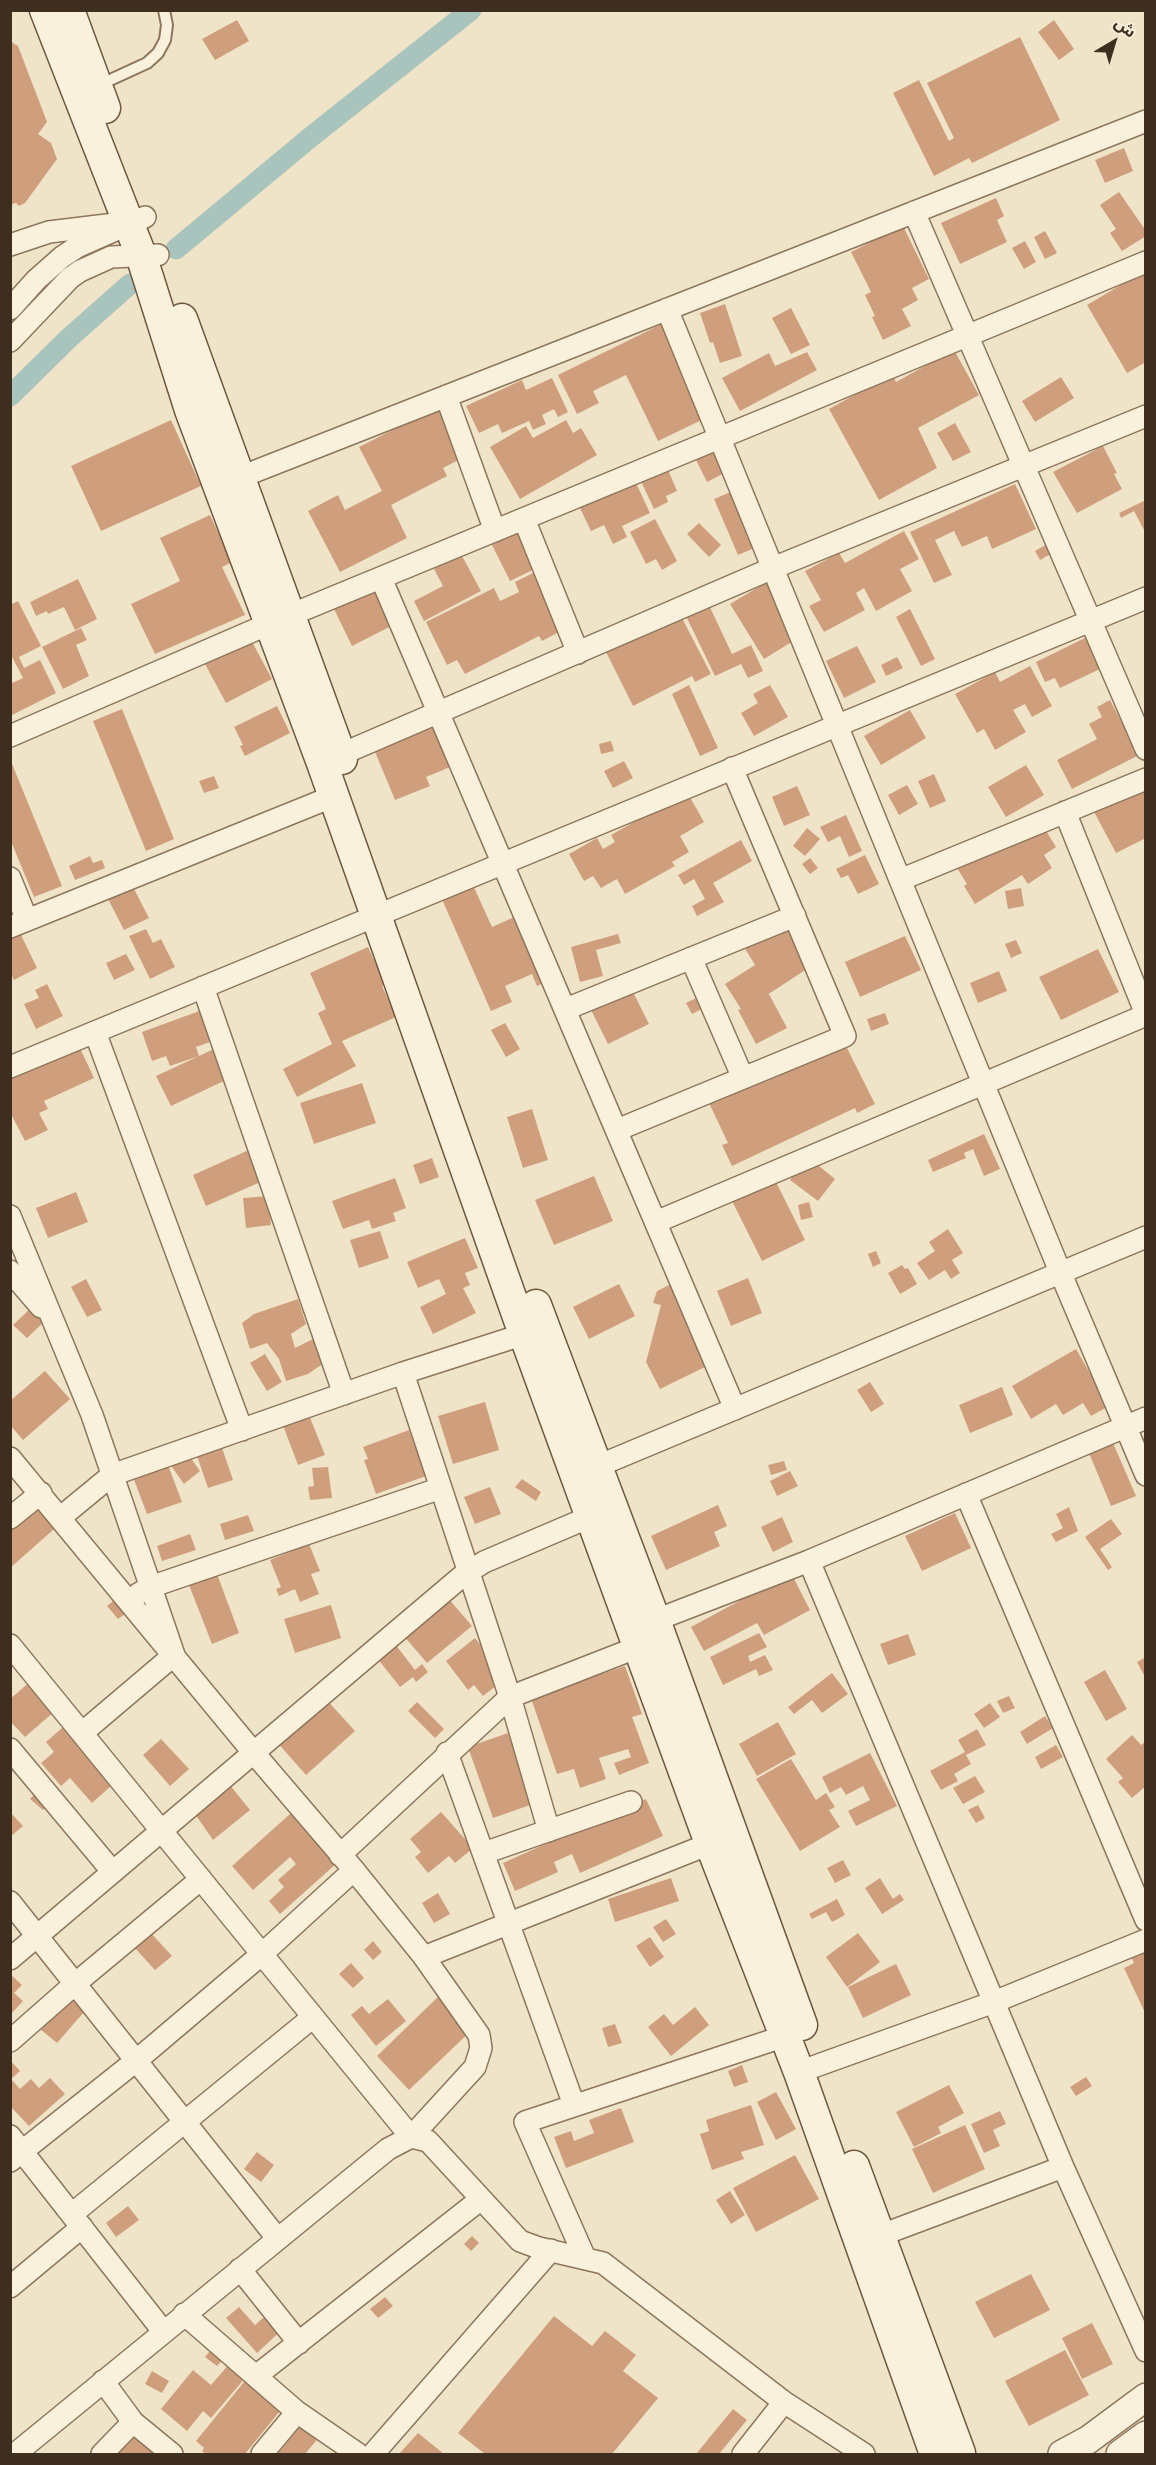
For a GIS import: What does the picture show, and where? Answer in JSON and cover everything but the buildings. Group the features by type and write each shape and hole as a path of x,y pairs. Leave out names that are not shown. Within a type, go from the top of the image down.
{"main road":[{"path":"45,10 87,90"},
{"path":"69,10 87,90 134,221 150,255 201,406 281,619 534,1331 808,2068 869,2240 957,2454"},
{"path":"331,759 334,796 386,911"},
{"path":"587,1470 592,1516 647,1633"},
{"path":"721,1839 785,2036 808,2068"}],"street":[{"path":"229,481 1146,121"},
{"path":"914,212 1146,749"},
{"path":"10,245 49,232 134,221"},
{"path":"10,309 48,268 76,247 134,221"},
{"path":"76,247 87,267"},
{"path":"10,341 70,278 87,267 111,257 150,255"},
{"path":"10,736 281,619 1146,262"},
{"path":"667,309 1061,1274 1146,1475"},
{"path":"446,396 495,531"},
{"path":"331,759 773,568 1146,416"},
{"path":"524,519 578,653"},
{"path":"381,578 504,862 735,1409"},
{"path":"10,1067 1146,597"},
{"path":"617,1130 845,1036 732,768"},
{"path":"900,880 1146,779"},
{"path":"10,878 19,924 334,796"},
{"path":"656,1222 1146,1015 1065,812"},
{"path":"566,1009 795,916"},
{"path":"691,958 742,1078"},
{"path":"203,987 344,1394"},
{"path":"94,1032 242,1430"},
{"path":"10,1216 92,1415 174,1655"},
{"path":"587,1470 1146,1237"},
{"path":"10,1271 54,1322"},
{"path":"61,1517 112,1475 403,1373 534,1331"},
{"path":"403,1373 510,1697 549,1831"},
{"path":"163,2331 77,2221 14,2149 137,2060 262,1954 447,1753 510,1697 809,1561 1146,1418"},
{"path":"10,1458 424,1957 473,2025 479,2035 481,2048 475,2067 411,2137 388,2149 15,2454"},
{"path":"128,1599 150,1587 441,1488"},
{"path":"10,1518 41,1493"},
{"path":"966,1494 1146,1920"},
{"path":"10,1959 160,1829 468,1573 484,1562 592,1516"},
{"path":"809,1561 1063,2167 1146,2351"},
{"path":"10,1645 411,2137 428,2141 520,2241 603,2263 784,2402 864,2454"},
{"path":"82,1733 174,1655"},
{"path":"10,1749 112,1871"},
{"path":"447,1753 574,2105"},
{"path":"484,1853 631,1802"},
{"path":"424,1957 721,1839"},
{"path":"10,2042 76,1983 201,1879"},
{"path":"10,1902 38,1934 278,2238"},
{"path":"808,2068 994,2002 1146,1940"},
{"path":"10,2287 185,2121 313,2017"},
{"path":"585,2258 525,2122 785,2036"},
{"path":"869,2240 1063,2167"},
{"path":"256,2376 481,2199"},
{"path":"373,2454 551,2250"},
{"path":"240,2269 299,2343"},
{"path":"184,2314 297,2412 358,2454"},
{"path":"103,2381 133,2422 172,2454"},
{"path":"1062,2454 1088,2440 1146,2397"},
{"path":"743,2454 784,2402"},
{"path":"262,2454 297,2412"},
{"path":"102,2454 133,2422"},
{"path":"1120,2454 1146,2435"}],"lane":[{"path":"87,90 147,63 158,53 166,32 164,10"}],"waterway":[{"path":"176,249 312,136 471,10"},
{"path":"10,396 69,338 130,284"}]}
